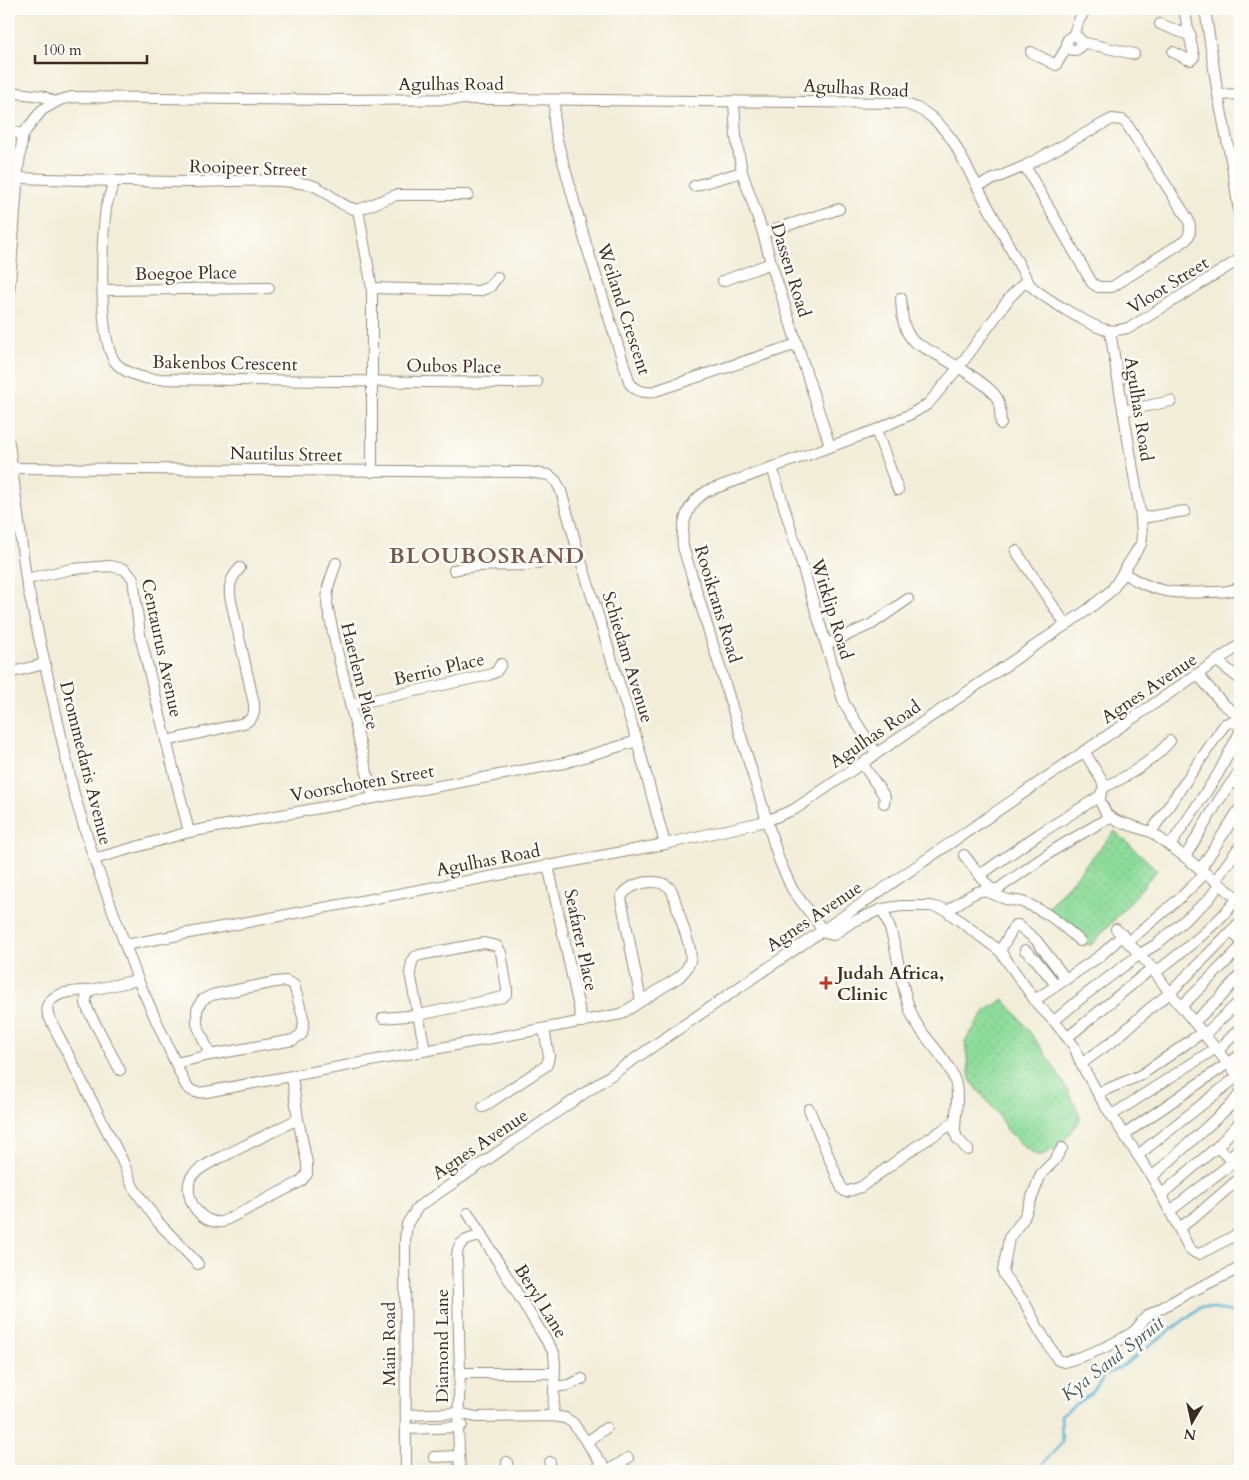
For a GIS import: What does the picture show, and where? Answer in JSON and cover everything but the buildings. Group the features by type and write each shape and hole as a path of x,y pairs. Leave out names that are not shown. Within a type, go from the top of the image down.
{"street":[{"path":"1077,39 1079,20 1086,9"},
{"path":"1173,52 1191,60 1194,54 1184,9"},
{"path":"1205,9 1240,218"},
{"path":"1160,24 1191,36"},
{"path":"1031,52 1056,65 1067,47 1066,41 1077,39 1134,54"},
{"path":"9,92 42,96 52,104 42,110 23,134 15,172 9,296"},
{"path":"1218,95 1240,94"},
{"name":"Agulhas Road","path":"52,104 72,97 890,102 914,106 931,116 944,129 958,148 1026,281 1040,294 1086,321 1110,331 1141,518 1141,544 1116,585 1107,595 1066,625 795,809 766,821 664,844 125,945"},
{"name":"Weiland Crescent","path":"555,101 554,120 556,136 620,356 633,388 640,392 652,392 798,344"},
{"name":"Dassen Road","path":"734,101 736,137 742,172 830,446"},
{"path":"977,186 1025,166 1112,119 1122,120 1126,123 1188,219 1190,235 1186,240 1112,287 1098,287 1092,283 1025,166"},
{"path":"9,131 23,134"},
{"name":"Rooipeer Street","path":"15,172 114,182 270,182 297,184 316,187 339,203 358,210"},
{"path":"694,186 742,172"},
{"name":"Bakenbos Crescent","path":"114,182 106,207 104,290 109,348 117,364 135,375 151,379 371,381"},
{"path":"372,472 372,288 358,210 396,195 468,195"},
{"path":"763,233 839,209"},
{"name":"Vloot Street","path":"1110,331 1131,327 1240,259"},
{"path":"723,281 771,264"},
{"path":"372,288 479,291 490,287 497,277"},
{"name":"Rooikrans Road","path":"822,930 786,879 766,821 683,547 683,523 691,506 704,493 713,488 876,430 928,404 959,367 1010,297 1026,281"},
{"name":"Boegoe Place","path":"104,290 269,288"},
{"path":"901,298 904,330 908,337 959,367 993,392 1000,404 1001,424"},
{"name":"Oubos Place","path":"371,381 537,382"},
{"path":"1123,411 1171,402"},
{"path":"876,430 898,490"},
{"name":"Drommedaris Avenue","path":"9,443 26,580 74,794 94,859 138,980 187,1088 197,1093 292,1077"},
{"name":"Nautilus Street","path":"12,468 536,472 549,475 556,481"},
{"name":"Witklip Road","path":"772,468 844,703 876,753"},
{"name":"Schiedam Avenue","path":"556,481 563,496 578,551 637,741 664,844"},
{"path":"1141,518 1185,511"},
{"path":"454,570 478,566 527,565 548,561 578,551"},
{"path":"1016,551 1066,625"},
{"name":"Haerlem Place","path":"336,563 326,596 335,642 373,797"},
{"name":"Centaurus Avenue","path":"26,580 83,567 119,567 133,578 140,635 189,832"},
{"path":"166,741 244,724 254,714 254,704 230,596 230,583 240,568"},
{"path":"1123,573 1148,587 1174,593 1226,592 1240,587"},
{"path":"827,644 872,624 908,599"},
{"name":"Agnes Avenue","path":"410,1217 423,1202 1240,645"},
{"path":"1217,661 1240,679"},
{"path":"9,673 44,664"},
{"name":"Berrio Place","path":"350,705 490,675 496,672 501,664"},
{"path":"1197,674 1222,703 1240,717"},
{"path":"1151,832 1225,724 1232,722 1240,724"},
{"path":"1170,846 1218,774 1240,732"},
{"name":"Voorschoten Street","path":"94,859 189,832 564,762 637,741"},
{"path":"980,875 1158,753 1170,741"},
{"path":"1084,751 1099,775 1103,809 1110,817 1151,832 1185,856 1237,898"},
{"path":"862,762 885,796 884,803"},
{"path":"1185,856 1219,800 1240,771"},
{"path":"1035,1000 1100,956 1123,935 1180,898 1203,872 1240,808"},
{"path":"964,855 990,887 998,889 1057,848 1110,817"},
{"path":"1054,1021 1085,995 1140,954 1157,944 1212,896 1240,846"},
{"name":"Seafarer Place","path":"548,865 582,1022"},
{"path":"298,1119 213,1162 192,1176 190,1181 190,1198 192,1204 202,1216 211,1222 222,1222 304,1178 308,1169 292,1077 425,1050 622,1014 679,977 691,962 692,953 672,891 669,886 660,882 640,884 627,889 621,898 641,1001"},
{"path":"1068,1037 1194,941 1224,914 1237,898 1240,886"},
{"path":"948,911 975,893 987,892 1046,912 1080,941"},
{"path":"822,930 828,935 833,935 852,922 882,910 902,906 938,907 948,911 1000,951 1035,1000 1068,1037 1098,1093 1152,1177 1186,1244 1195,1254 1206,1251 1240,1233"},
{"path":"882,910 890,926 910,1012 917,1026 944,1060 956,1085 955,1122 957,1138 968,1150"},
{"path":"1081,1064 1118,1037 1170,993 1240,922"},
{"path":"1000,951 1015,925 1018,925 1036,940 1066,979"},
{"path":"1231,931 1240,940"},
{"path":"1123,935 1154,970 1170,993 1239,1077 1138,1155"},
{"path":"383,1018 419,1015 498,1000 505,996 507,988 500,950 493,944 484,943 416,957 412,962 410,973 419,1015 425,1050"},
{"path":"1182,1006 1240,948"},
{"path":"1025,950 1036,960 1056,985"},
{"path":"1194,1022 1221,997 1240,975"},
{"path":"138,980 63,994 53,998 47,1006 48,1014 119,1154 133,1186 158,1222 198,1264"},
{"path":"176,1063 293,1040 298,1037 302,1034 304,1021 294,985 286,981 275,982 212,995 202,1000 197,1010 197,1024 210,1055"},
{"path":"91,990 86,998 87,1007 100,1036 120,1070"},
{"path":"1098,1093 1141,1075 1204,1033 1240,1001"},
{"path":"1112,1115 1217,1050 1240,1028"},
{"path":"483,1107 546,1065 549,1056 544,1029"},
{"path":"1125,1134 1240,1055"},
{"path":"1152,1177 1226,1110 1240,1093"},
{"path":"809,1109 842,1189 846,1192 861,1187 914,1148 955,1122"},
{"path":"1161,1195 1217,1147 1240,1122"},
{"path":"1217,1147 1234,1163"},
{"path":"1170,1211 1234,1163 1240,1147"},
{"path":"1062,1148 1055,1160 1041,1174 1024,1218 1009,1238 1003,1271 1025,1303 1058,1360 1064,1362 1102,1349 1134,1332 1149,1315 1188,1293 1240,1268"},
{"path":"1179,1228 1240,1178"},
{"name":"Beryl Lane","path":"468,1213 552,1348 555,1358 552,1416"},
{"name":"Main Road","path":"406,1471 405,1240 410,1217"},
{"name":"Diamond Lane","path":"460,1471 458,1427 460,1373 458,1250 462,1241 481,1236"},
{"path":"460,1373 554,1373"},
{"path":"554,1387 570,1385 582,1379"},
{"path":"406,1416 459,1413 476,1417 552,1416 565,1418 573,1423 606,1469"},
{"path":"406,1429 458,1427 476,1417"},
{"path":"587,1442 606,1428"},
{"path":"434,1457 459,1456"},
{"path":"592,1471 606,1469 628,1458"}],"green space":[{"path":"1115,831 1157,870 1090,946 1048,908"},
{"path":"1004,999 1047,1056 1074,1102 1081,1118 1058,1146 1038,1156 1024,1147 1007,1130 997,1113 970,1080 965,1041 985,1011"}],"waterway":[{"name":"Kya Sand Spruit","path":"1036,1471 1062,1443 1061,1415 1094,1391 1103,1377 1127,1363 1201,1307 1240,1313"}],"place":[{"name":"Judah Africa, Clinic","path":"826,983"}],"district":[{"name":"BLOUBOSRAND","path":"487,555"}]}
